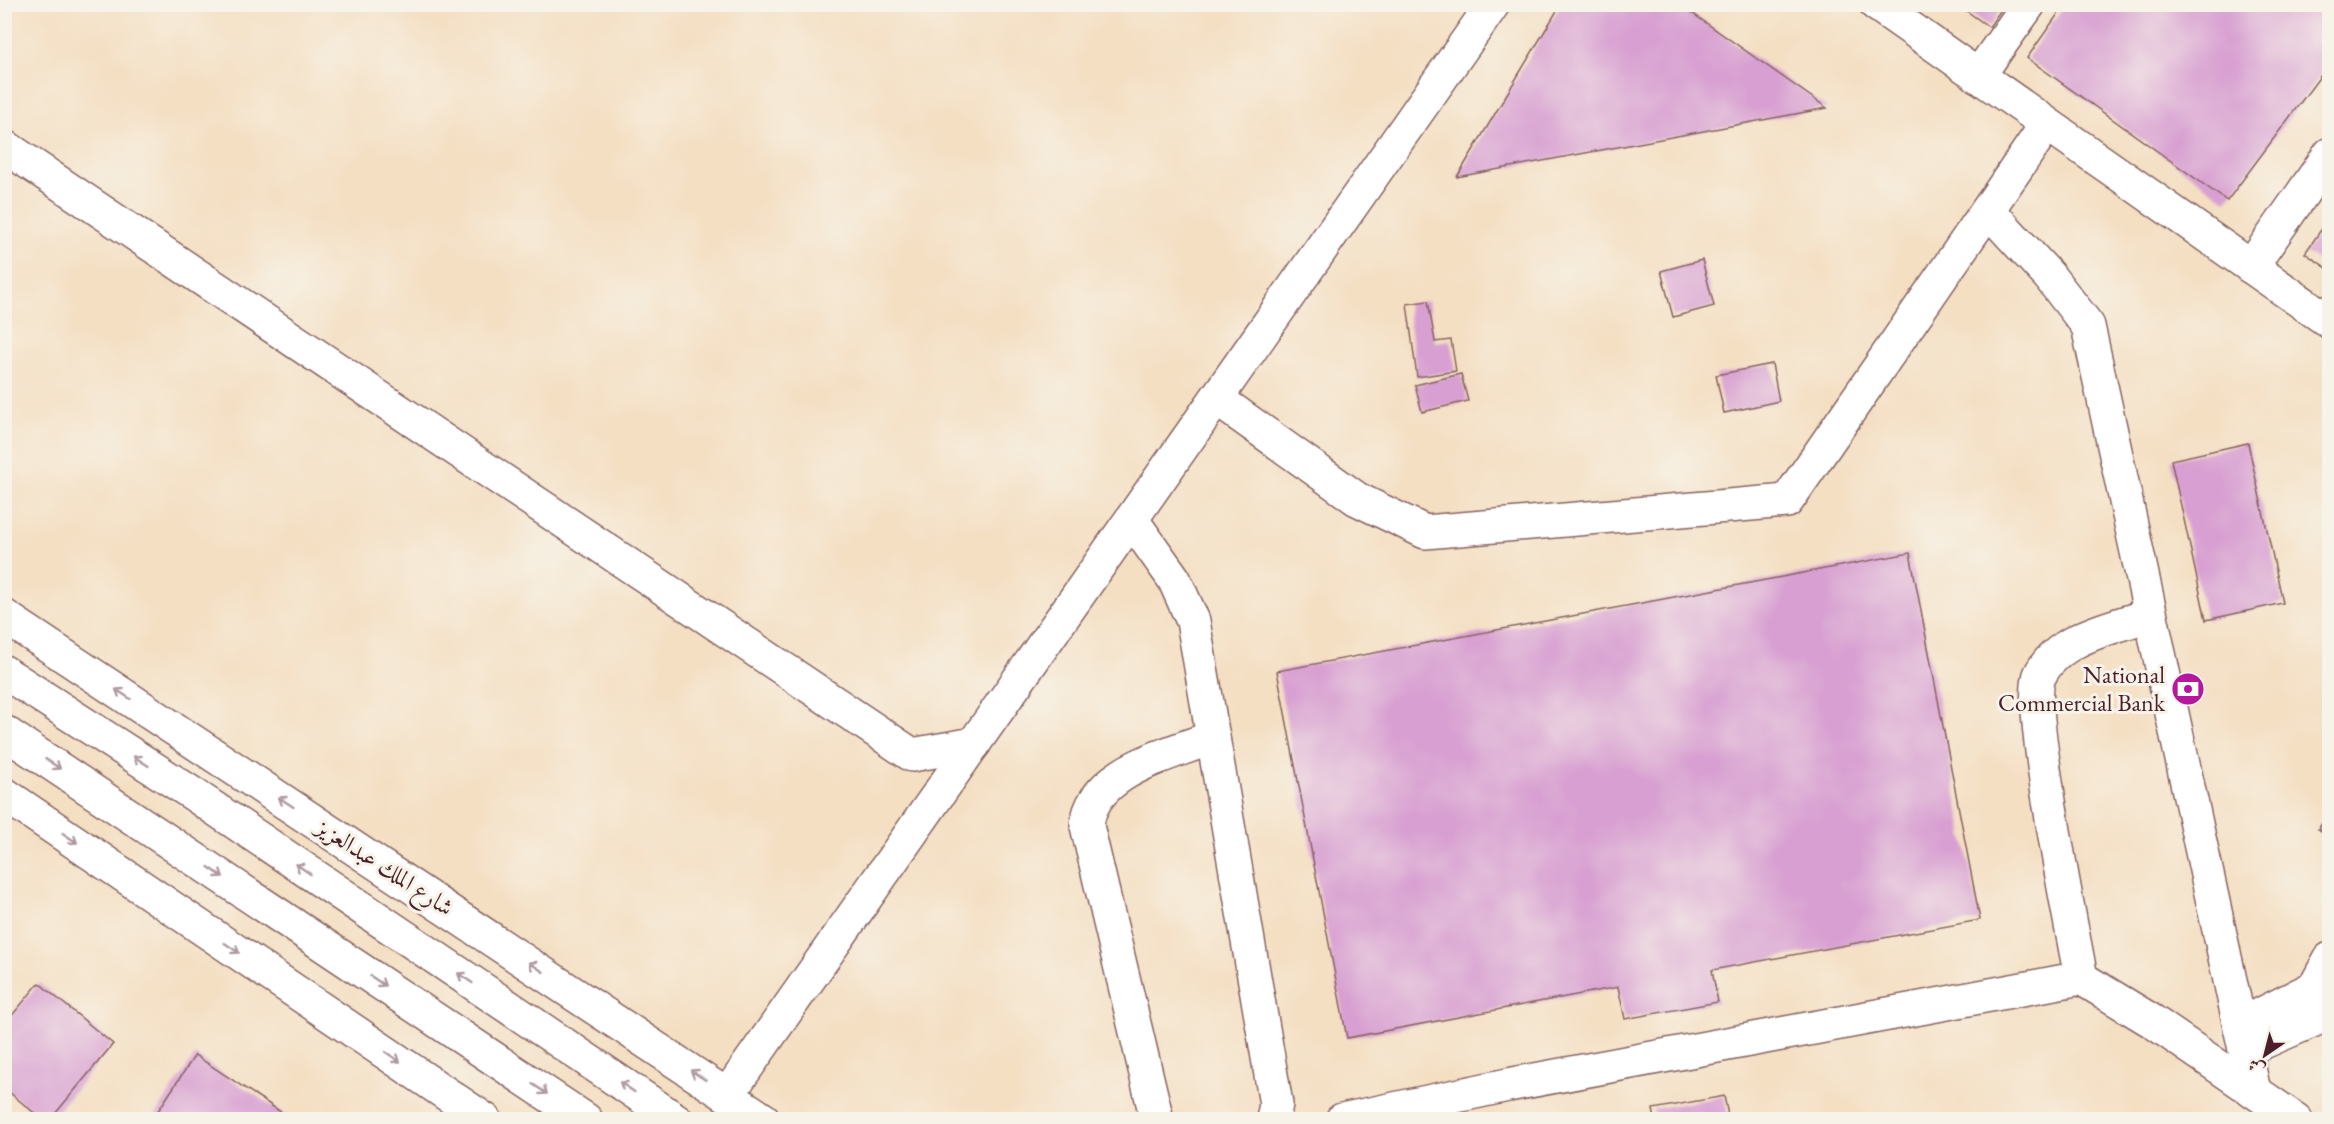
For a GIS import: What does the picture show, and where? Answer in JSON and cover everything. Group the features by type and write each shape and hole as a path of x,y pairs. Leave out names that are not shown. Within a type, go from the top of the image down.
{"street":[{"path":"728,1094 1493,4"},
{"path":"1876,4 2330,322"},
{"path":"1978,76 2029,4"},
{"path":"1216,399 1357,499 1425,532 1787,501 2047,124"},
{"path":"4,146 912,755 974,744"},
{"path":"2251,267 2330,154"},
{"path":"1988,210 2049,276 2088,326 2254,1091"},
{"path":"1132,520 1174,579 1193,621 1276,1104 1273,1119"},
{"path":"2081,978 2039,733 2038,677 2050,660 2069,644 2149,615"},
{"name":"شارع الملك عبدالعزيز","path":"4,616 764,1119"},
{"name":"شارع الملك عبدالعزيز","path":"4,672 193,794 676,1119"},
{"path":"4,732 586,1119"},
{"path":"1157,1119 1087,826 1088,815 1107,783 1122,774 1213,737"},
{"path":"4,794 485,1119"},
{"path":"1342,1119 1508,1084 2081,978 2152,1021 2295,1119"},
{"path":"2243,1038 2326,992"}],"building":[{"path":"1561,4 1679,4 1827,108 1457,177"},
{"path":"1957,4 2005,4 1989,27"},
{"path":"2065,4 2330,4 2330,63 2227,201 2027,58"},
{"path":"2330,217 2330,270 2305,253"},
{"path":"1702,260 1714,306 1673,317 1661,271"},
{"path":"1428,301 1435,342 1451,340 1456,371 1417,377 1407,304"},
{"path":"1772,364 1779,401 1724,413 1716,375"},
{"path":"1461,374 1468,401 1422,412 1415,385"},
{"path":"2248,443 2283,603 2206,620 2171,460"},
{"path":"1910,553 1980,920 1712,970 1718,1002 1625,1019 1618,987 1347,1038 1277,671"},
{"path":"2330,812 2330,837 2318,829"},
{"path":"39,983 113,1044 50,1120 43,1120 4,1088 4,1025"},
{"path":"195,1055 293,1120 152,1120"},
{"path":"1724,1096 1729,1120 1655,1120 1653,1109"}],"place":[{"name":"National Commercial Bank","path":"2188,689"}]}
